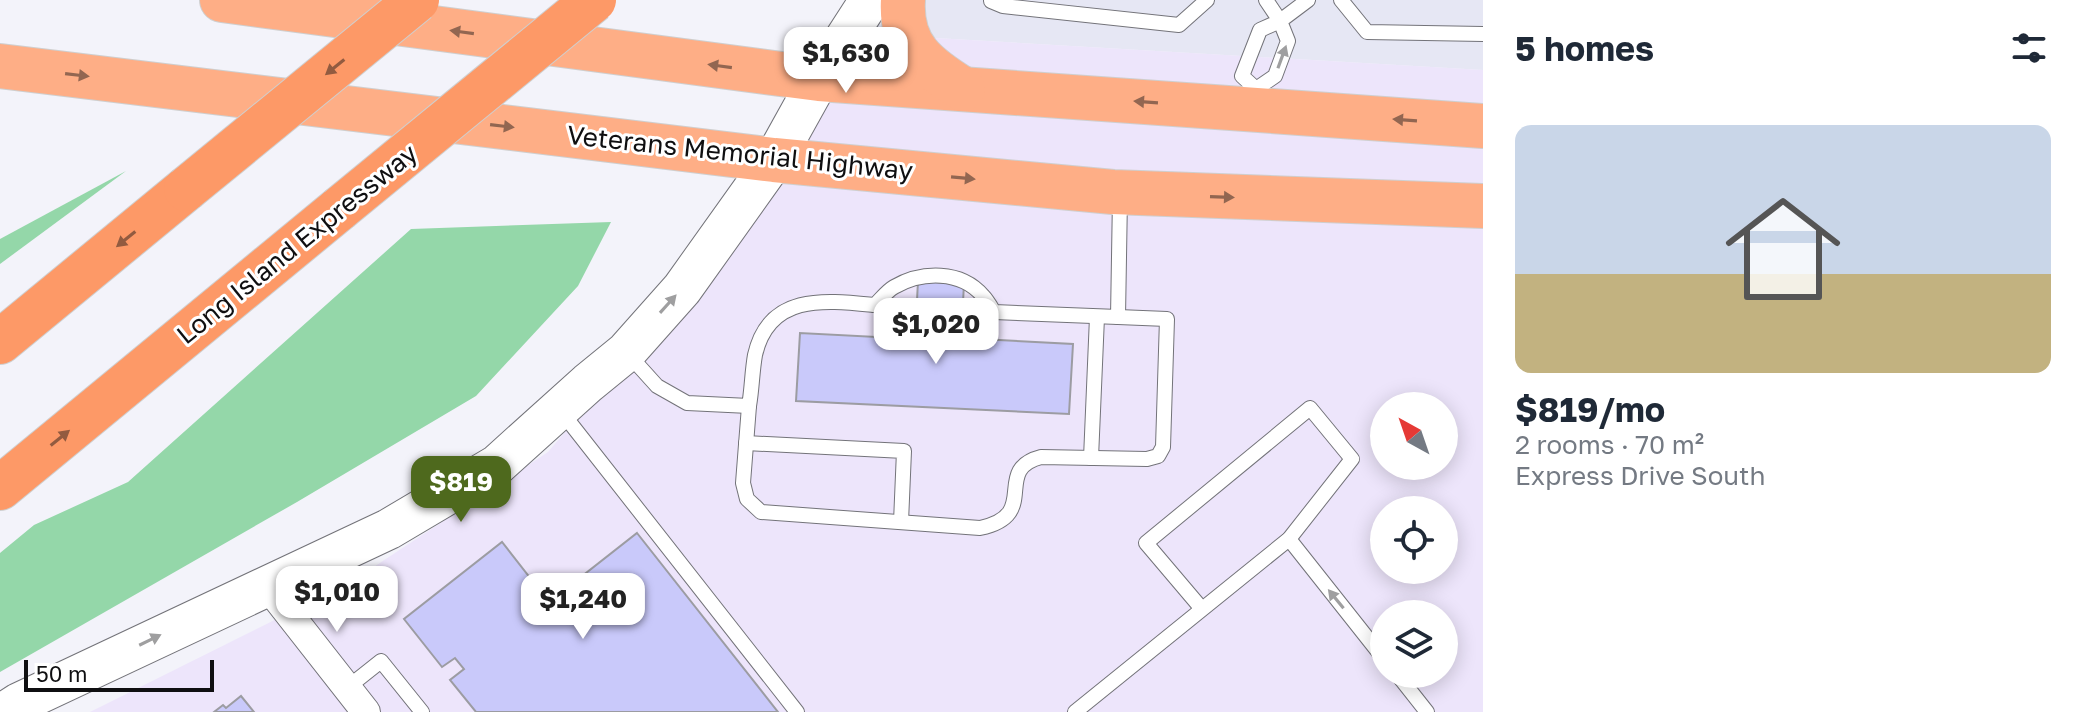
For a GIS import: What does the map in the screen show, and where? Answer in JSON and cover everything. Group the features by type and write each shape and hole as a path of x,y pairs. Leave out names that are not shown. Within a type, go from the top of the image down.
{"highway":[{"path":"222,0 819,79 963,89 1255,99 1483,126"},
{"path":"0,342 417,0"},
{"name":"Long Island Expressway","path":"0,488 594,0"},
{"path":"903,0 904,26 912,46 927,65 963,89"},
{"name":"Veterans Memorial Highway","path":"0,66 774,160 1120,193 1483,206"}],"main road":[{"path":"19,709 163,634 389,529 497,465 626,352 682,289 774,160 819,79 870,0"}],"street":[{"path":"268,587 366,712"}],"lane":[{"path":"992,0 1003,6 1179,25 1207,0"},
{"path":"1266,0 1280,21 1288,41 1275,76 1255,99 1242,76 1260,30 1280,21 1308,0"},
{"path":"1341,0 1367,32 1483,34"},
{"path":"1118,317 1120,193"},
{"path":"875,305 891,288 915,278 942,275 966,281 983,295 994,312"},
{"path":"917,307 835,301 801,303 779,315 762,334 755,357 743,483 747,499 761,512 980,528 995,525 1007,517 1015,502 1016,481 1021,467 1030,460 1041,457 1147,459 1158,456 1163,447 1167,319 962,310"},
{"path":"1091,458 1097,317"},
{"path":"626,352 657,386 687,403 749,406"},
{"path":"1075,712 1289,539 1352,459 1310,408 1146,543 1202,609"},
{"path":"559,409 797,712"},
{"path":"746,443 904,451 901,522"},
{"path":"1289,539 1370,641"},
{"path":"347,688 381,661 422,712"},
{"path":"1408,688 1427,712"}],"shaded area":[{"path":"899,0 1483,0 1483,70 866,34"},
{"path":"866,34 1483,70 1483,712 90,712 351,582 548,452 684,293"}],"green space":[{"path":"126,171 0,264 0,239"},
{"path":"611,222 578,286 476,396 0,672 0,553 34,525 128,482 411,229"}],"building":[{"path":"918,281 964,284 961,338 1073,344 1069,414 796,401 800,333 915,339"},
{"path":"637,533 778,712 476,712 450,680 464,669 455,658 442,667 404,619 502,542 549,602"},
{"path":"241,696 254,712 214,712 223,705 226,708"}]}
